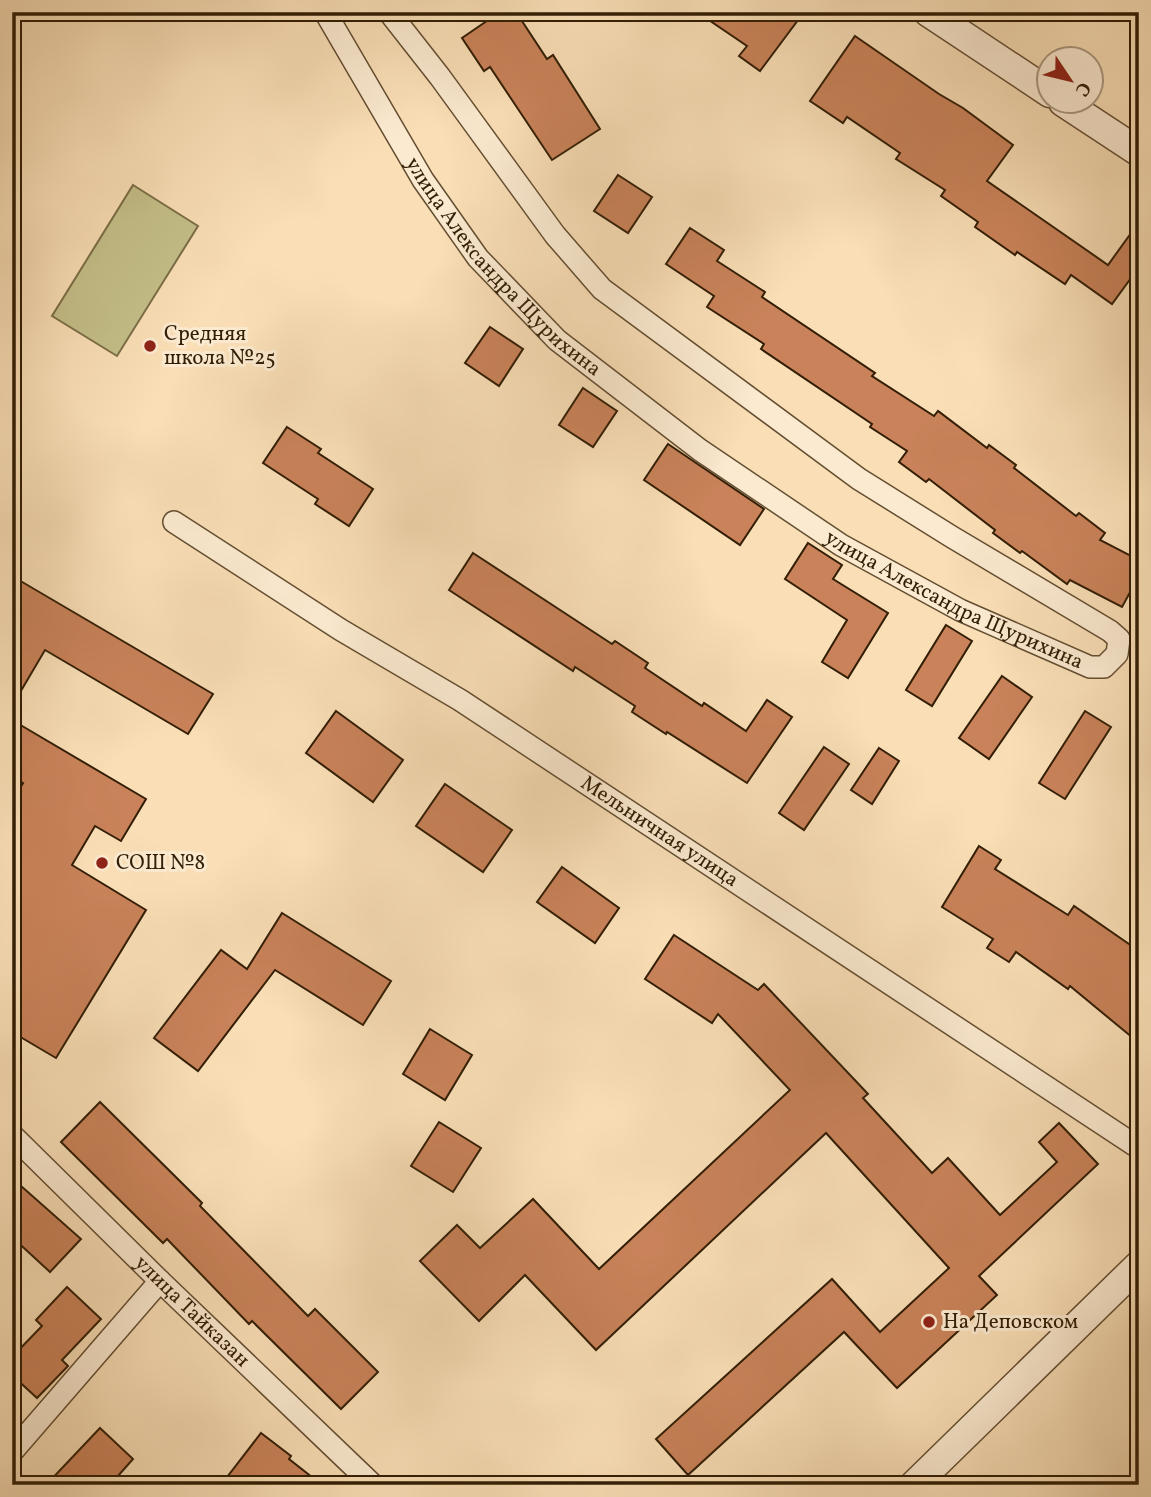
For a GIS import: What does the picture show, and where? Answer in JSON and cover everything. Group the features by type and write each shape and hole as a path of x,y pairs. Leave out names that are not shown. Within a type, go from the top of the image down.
{"street":[{"name":"улица Александра Щурихина","path":"325,12 423,180 478,258 557,340 700,450 841,545 960,610 1090,667 1104,667 1117,654 1119,639 1110,631 859,479 602,289 555,235 389,12"},
{"path":"928,12 1036,84"},
{"path":"1084,116 1139,152"},
{"name":"Мельничная улица","path":"174,522 341,630 460,700 1139,1148"},
{"name":"улица Тайказан","path":"12,1135 373,1485"},
{"path":"914,1485 1139,1265"},
{"path":"12,1452 160,1281"}],"shaded area":[{"path":"133,185 198,226 117,356 52,316"}],"building":[{"path":"500,12 516,12 547,59 553,55 600,129 552,160 490,67 484,71 462,38"},
{"path":"697,12 804,12 760,71 739,56 747,46"},
{"path":"855,36 1013,145 987,181 1108,265 1139,222 1139,267 1112,304 1071,275 1065,284 1017,252 1015,255 975,227 978,222 941,196 945,190 896,159 900,153 847,117 843,123 810,101"},
{"path":"618,175 652,197 628,233 594,211"},
{"path":"690,228 724,250 717,261 765,292 762,297 875,373 872,376 934,416 938,411 987,448 989,445 1076,516 1079,513 1105,533 1100,540 1139,560 1139,576 1122,607 1070,580 1067,584 1022,551 1020,553 929,479 926,482 899,462 907,451 761,349 764,344 707,307 714,296 666,264"},
{"path":"490,327 523,349 499,386 465,363"},
{"path":"583,388 617,411 593,447 559,425"},
{"path":"287,427 321,449 318,453 373,489 349,526 315,504 318,499 263,463"},
{"path":"668,444 764,509 740,545 644,480"},
{"path":"808,543 842,565 833,579 888,613 848,678 822,662 847,620 785,579"},
{"path":"473,553 612,644 615,641 648,663 645,668 746,731 767,700 792,717 747,783 632,712 635,706 575,667 573,671 449,590"},
{"path":"12,576 213,694 188,734 45,650 12,706"},
{"path":"946,625 972,641 932,706 906,690"},
{"path":"1002,676 1032,697 989,759 959,738"},
{"path":"336,711 403,760 373,802 306,753"},
{"path":"1085,711 1111,727 1065,799 1039,783"},
{"path":"12,720 146,799 121,841 95,826 72,865 146,910 56,1058 12,1032 12,801 23,783 12,777"},
{"path":"824,747 849,764 804,830 779,813"},
{"path":"879,748 899,761 872,804 851,790"},
{"path":"445,784 512,830 483,872 416,826"},
{"path":"979,846 1001,860 995,869 1068,915 1074,906 1139,951 1139,1043 1070,986 1068,989 1016,952 1009,962 987,948 993,939 942,907"},
{"path":"562,867 619,908 595,943 537,902"},
{"path":"282,913 391,981 363,1025 275,970 198,1071 154,1038 221,950 247,969"},
{"path":"674,935 758,990 764,984 868,1094 863,1098 932,1173 948,1158 1000,1215 1057,1162 1039,1142 1059,1123 1098,1164 979,1276 997,1295 897,1388 844,1332 688,1475 656,1439 832,1279 880,1332 949,1268 826,1133 596,1350 525,1275 479,1321 420,1261 457,1225 480,1248 533,1199 599,1269 790,1090 718,1014 712,1023 645,979"},
{"path":"430,1029 472,1055 445,1100 403,1074"},
{"path":"100,1102 202,1203 200,1206 308,1316 315,1309 378,1372 341,1409 252,1321 249,1324 167,1239 163,1243 61,1142"},
{"path":"439,1122 481,1148 453,1192 411,1166"},
{"path":"12,1178 81,1239 50,1272 12,1237"},
{"path":"67,1287 101,1319 62,1360 68,1366 37,1398 12,1375 12,1357 42,1326 36,1320"},
{"path":"100,1428 133,1459 110,1485 46,1485"},
{"path":"261,1433 291,1456 289,1459 322,1485 221,1485"}],"railway":[{"path":"1116,1485 1139,1463"}],"place":[{"name":"Средняя школа №25","path":"150,346"},
{"name":"СОШ №8","path":"102,863"},
{"name":"На Деповском","path":"929,1322"}]}
